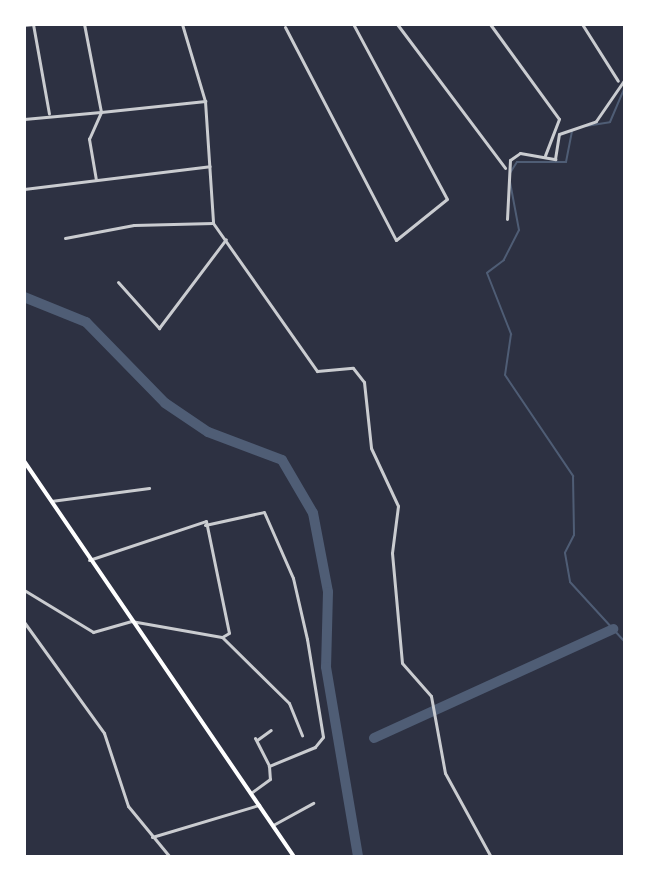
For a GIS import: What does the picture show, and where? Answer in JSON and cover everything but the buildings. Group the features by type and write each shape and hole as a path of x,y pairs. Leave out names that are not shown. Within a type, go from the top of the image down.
{"main road":[{"path":"24,461 294,857"}],"street":[{"path":"24,25 33,24 49,114"},
{"path":"84,24 101,112 89,139 96,180"},
{"path":"182,24 205,101 213,223 317,371 353,368 364,382 371,448 398,506 392,553 402,663 431,696 439,717 435,742 445,773 491,857"},
{"path":"275,24 285,27 291,24"},
{"path":"285,27 396,240 447,199 353,24"},
{"path":"397,24 506,169 507,219"},
{"path":"490,24 559,119 545,156"},
{"path":"582,24 618,81"},
{"path":"506,169 520,153 559,156 559,134 596,121 618,81 625,79"},
{"path":"24,119 49,114 205,101"},
{"path":"24,189 210,166"},
{"path":"65,238 134,225 213,223"},
{"path":"118,282 159,328 226,239"},
{"path":"51,501 149,488"},
{"path":"89,560 153,533 264,512 293,578 323,737 269,766"},
{"path":"205,525 229,633 222,637"},
{"path":"24,590 93,632 131,621 222,637 289,703 302,735"},
{"path":"24,622 104,733 128,806 170,857"},
{"path":"251,793 270,779 269,766 256,739 271,730"},
{"path":"273,825 313,803"},
{"path":"152,837 259,805"}],"waterway":[{"path":"586,126 610,122 625,87"},
{"path":"510,173 517,162 566,162 572,131"},
{"path":"510,182 519,230 504,260 487,273 511,334 505,375 573,476 574,535 565,553 570,582 625,642"},
{"path":"24,297 86,322 165,403 208,432 282,460 313,513 328,592 326,667 358,857"},
{"path":"374,738 613,629"}]}
